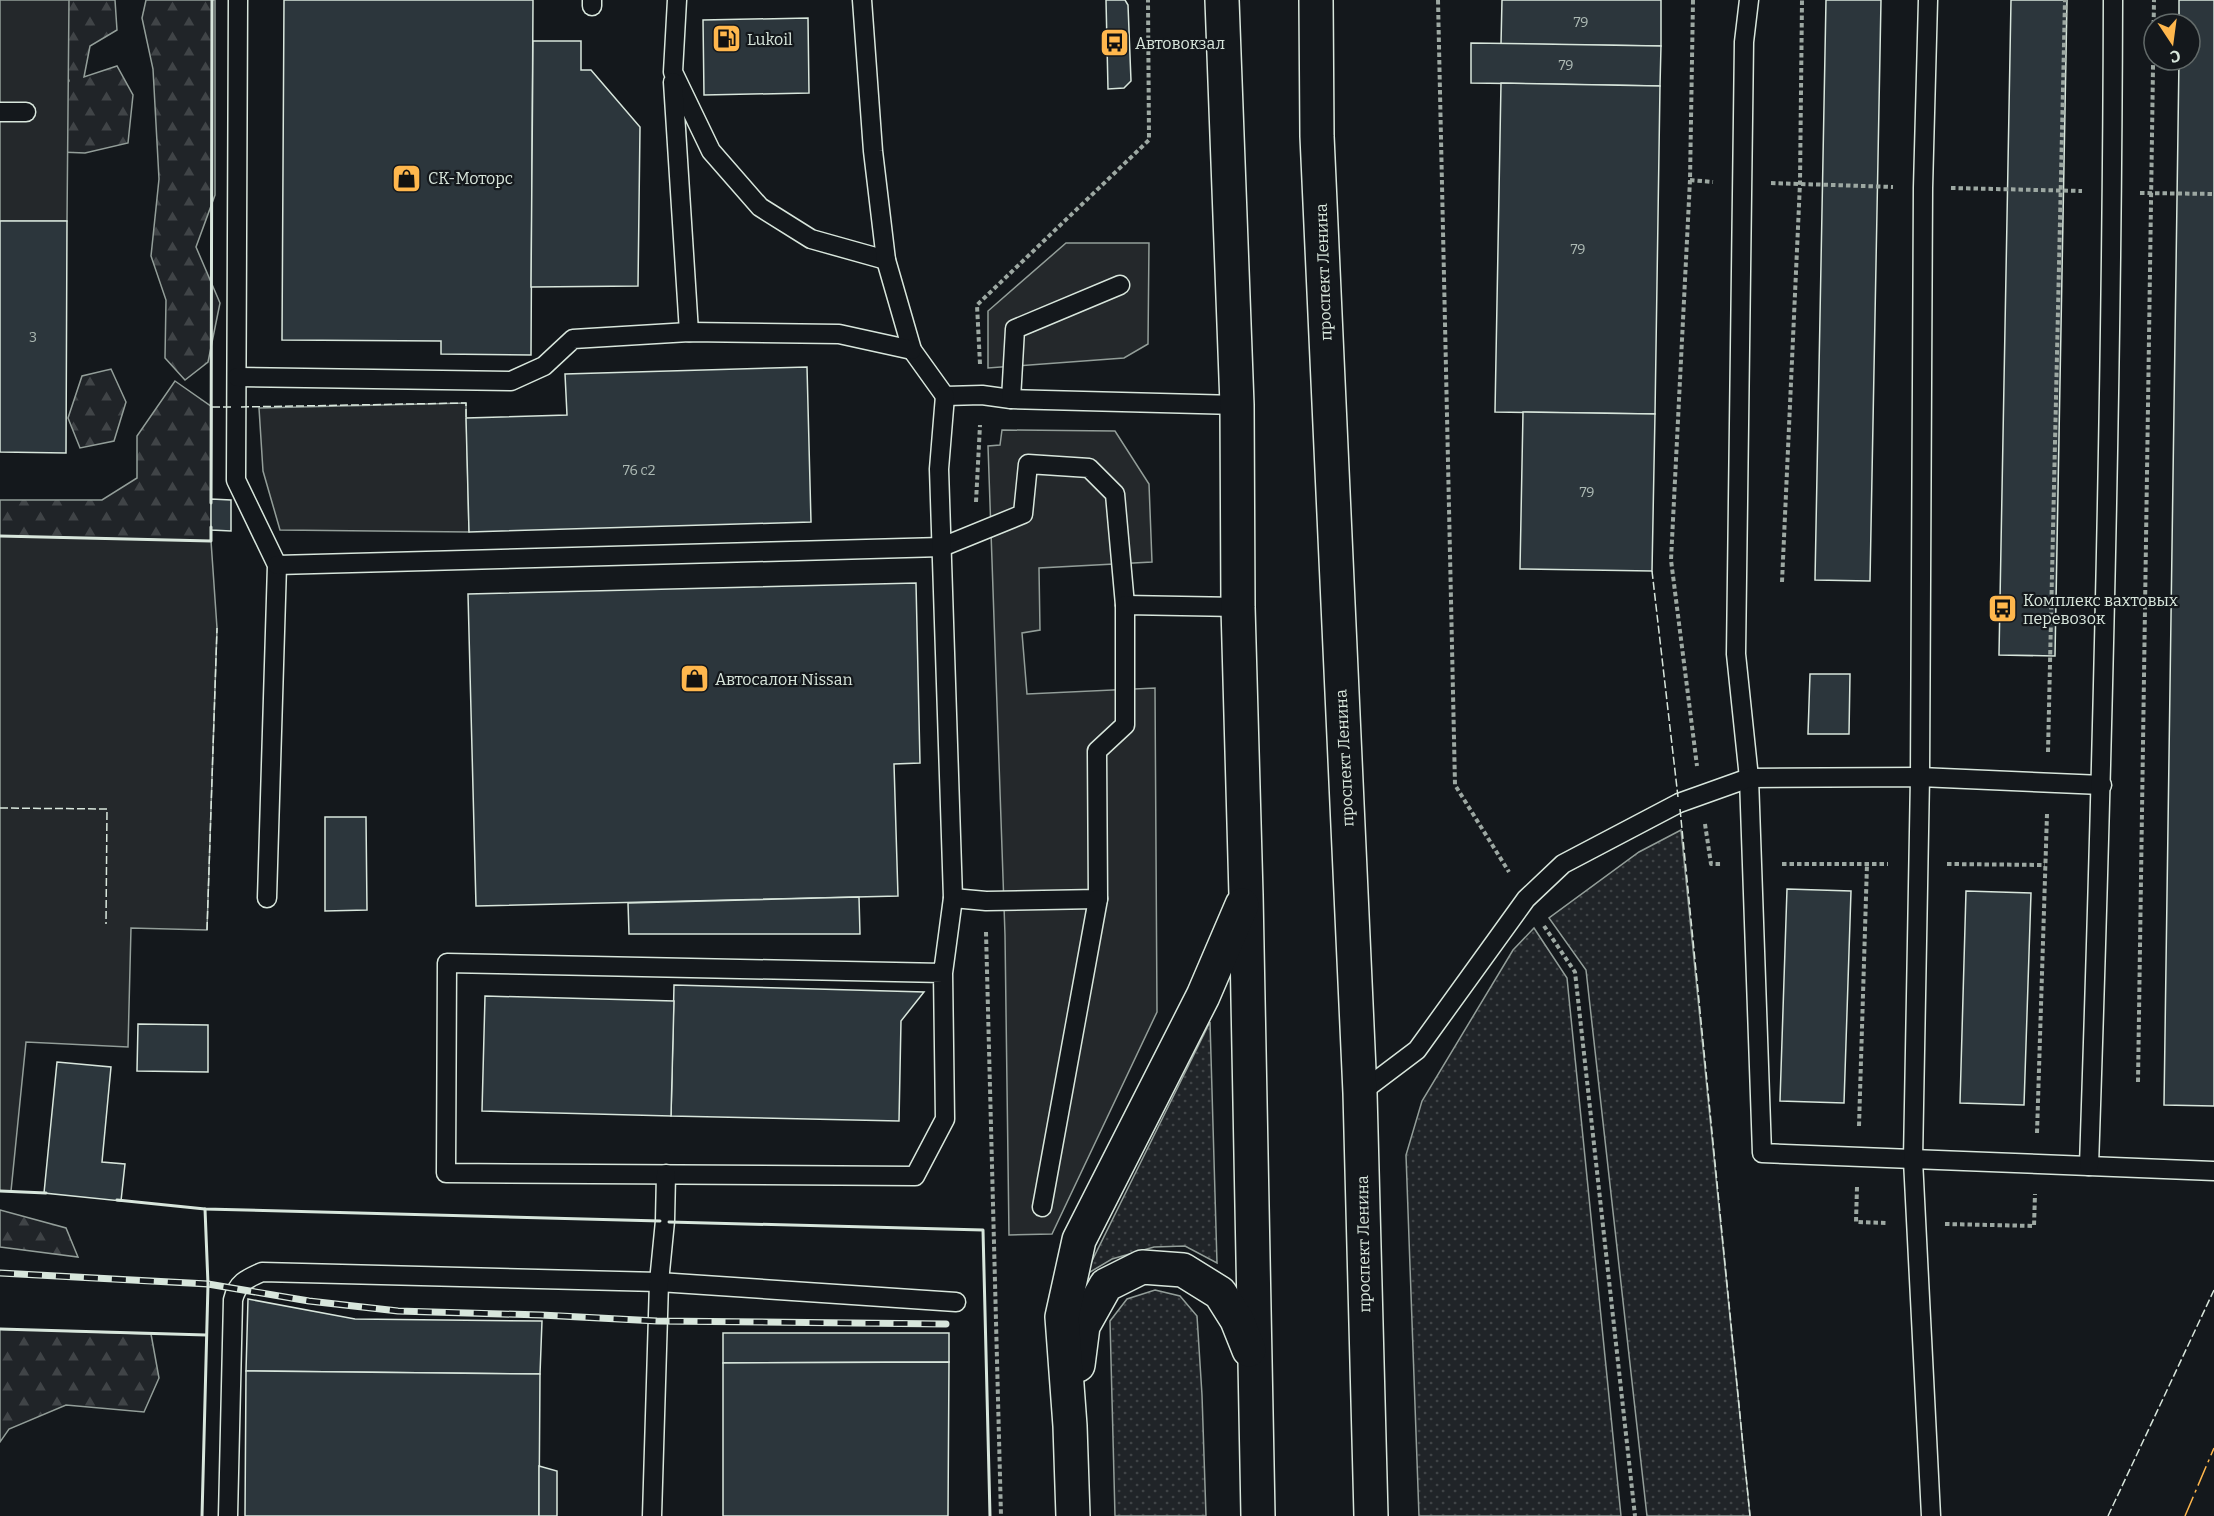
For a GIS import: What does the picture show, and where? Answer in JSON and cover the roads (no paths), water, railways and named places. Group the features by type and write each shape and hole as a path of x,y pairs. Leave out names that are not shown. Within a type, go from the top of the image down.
{"main road":[{"path":"1222,0 1237,405 1238,607 1258,1516"},
{"name":"проспект Ленина","path":"1316,0 1318,172 1360,1093 1371,1516"},
{"path":"1073,1516 1070,1426 1062,1317 1079,1240 1203,996 1246,895"},
{"path":"1070,1426 1083,1326 1106,1285 1142,1267 1183,1270 1220,1293 1238,1320 1255,1367"},
{"path":"1370,1479 1376,1516"}],"lane":[{"path":"238,0 236,480 277,564 267,898"},
{"path":"677,0 673,72 689,332"},
{"path":"862,0 873,151 886,260 912,350 945,396 939,469 952,898 943,973 945,1119 915,1176 446,1173 447,963 943,973"},
{"path":"1749,0 1744,42 1736,654 1749,778 1762,1153 2214,1171"},
{"path":"1928,0 1923,188 1920,777 1913,1160 1931,1516"},
{"path":"2089,1166 2102,785 2113,192 2113,0"},
{"path":"673,72 711,151 759,207 811,238 886,260"},
{"path":"0,112 26,112"},
{"path":"1011,399 1015,329 1120,285"},
{"path":"237,377 511,381 544,366 573,339 689,332 839,334 912,350"},
{"path":"945,396 982,395 1011,399 1237,405"},
{"path":"277,564 942,547 1023,514 1028,464 1089,468 1115,494 1125,605 1125,725 1096,751 1098,899 1042,1207"},
{"path":"1125,605 1238,607"},
{"path":"1360,1093 1417,1050 1526,899 1563,864 1679,803 1749,778 1920,777 2102,785"},
{"path":"952,898 986,901 1098,899"},
{"path":"652,1516 659,1282 665,1221 666,1174"},
{"path":"228,1516 233,1300 236,1287 247,1278 262,1272 659,1282 956,1302"}],"railway":[{"path":"0,1273 208,1284 309,1301 398,1311 657,1321 946,1324"}],"place":[{"name":"Lukoil","path":"726,39"},
{"name":"Автовокзал","path":"1114,43"},
{"name":"СК-Моторс","path":"407,178"},
{"name":"Комплекс вахтовых перевозок","path":"2002,609"},
{"name":"Автосалон Nissan","path":"694,679"}]}
